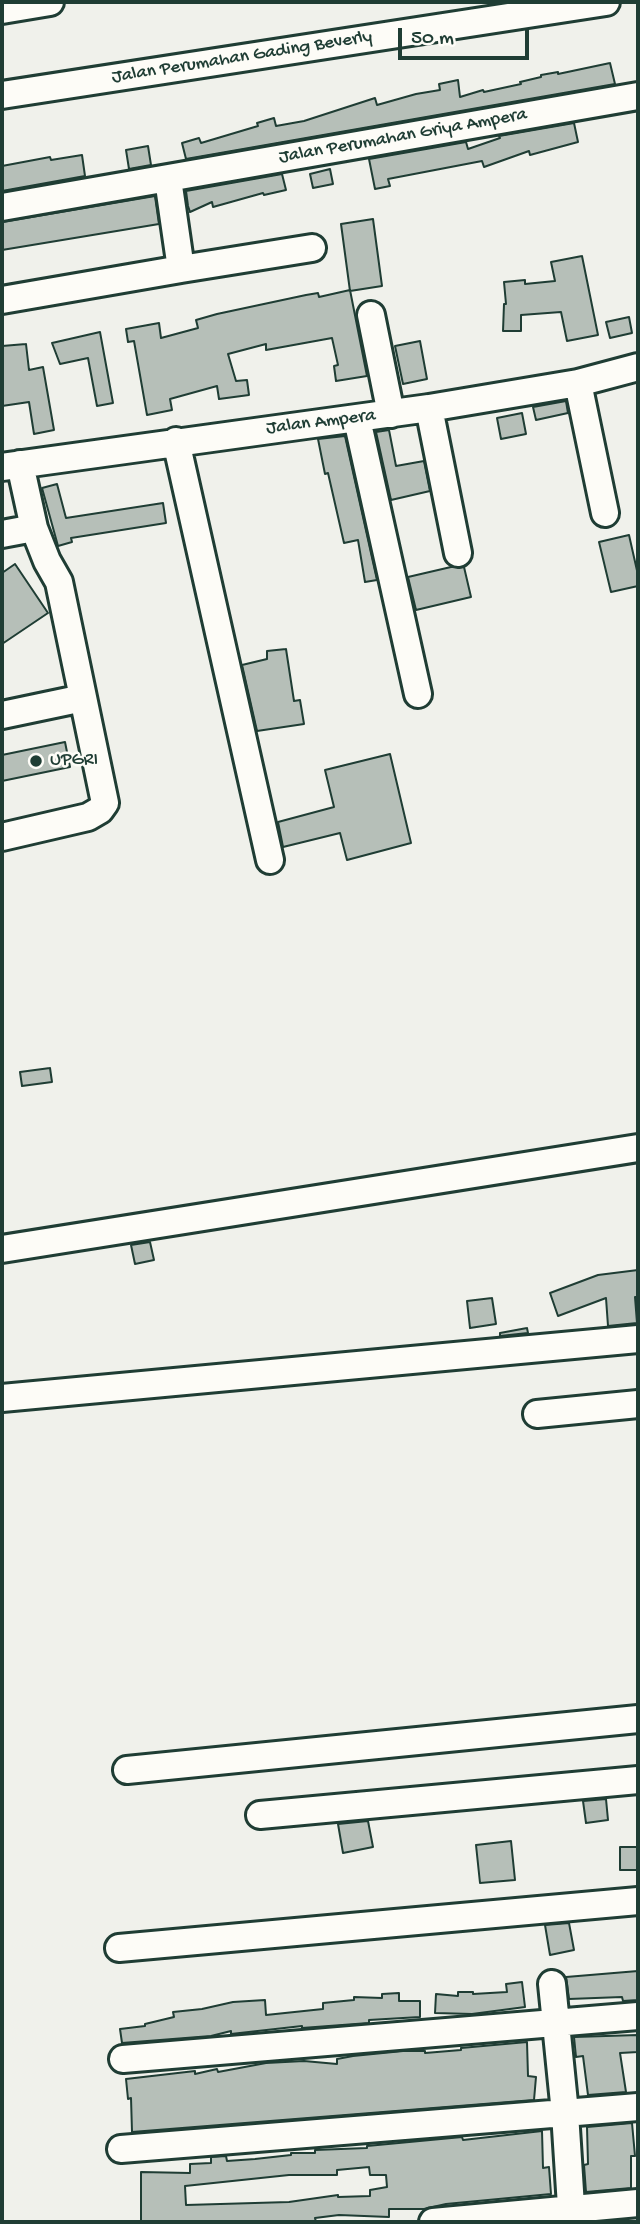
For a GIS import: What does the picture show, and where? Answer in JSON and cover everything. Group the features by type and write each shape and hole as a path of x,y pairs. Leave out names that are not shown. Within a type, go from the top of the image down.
{"street":[{"path":"2,10 50,2"},
{"name":"Jalan Perumahan Gading Beverly","path":"2,95 606,2"},
{"name":"Jalan Perumahan Griya Ampera","path":"2,207 638,96"},
{"path":"168,179 181,269"},
{"path":"2,300 312,248"},
{"path":"371,315 391,414"},
{"name":"Jalan Ampera","path":"11,466 429,408 578,383 638,366"},
{"path":"578,383 606,513"},
{"path":"429,408 458,553"},
{"path":"357,419 418,694"},
{"path":"176,441 270,860"},
{"path":"2,837 88,817 100,810 105,803 59,582 47,561 11,466"},
{"path":"2,534 34,528"},
{"path":"2,715 83,698"},
{"path":"2,1249 638,1148"},
{"path":"2,1398 638,1339"},
{"path":"537,1414 638,1404"},
{"path":"127,1770 638,1719"},
{"path":"260,1815 638,1780"},
{"path":"119,1948 638,1901"},
{"path":"552,1984 572,2216"},
{"path":"123,2059 638,2016"},
{"path":"121,2149 638,2106"},
{"path":"433,2222 572,2216 638,2203"}],"building":[{"path":"610,63 615,84 186,159 182,143 199,138 201,143 258,126 257,123 274,118 276,126 304,121 375,98 377,105 440,90 439,84 458,80 460,97 521,84 520,82 541,75"},
{"path":"574,123 578,142 530,155 529,151 484,167 482,161 388,179 390,186 375,189 369,159 466,142 468,149 500,138 499,136"},
{"path":"148,146 151,165 129,169 126,150"},
{"path":"82,155 85,176 2,191 2,166 50,157 51,160"},
{"path":"330,169 333,184 313,188 310,174"},
{"path":"282,174 286,190 264,195 263,193 213,207 212,202 190,212 186,191"},
{"path":"155,196 159,224 2,250 2,222"},
{"path":"373,219 382,286 350,291 341,224"},
{"path":"582,256 598,335 567,341 561,312 521,315 521,331 503,331 506,304 504,282 525,280 525,284 555,281 551,262"},
{"path":"350,290 367,376 336,381 334,366 338,365 332,338 266,350 266,344 228,354 236,381 247,380 249,395 219,399 217,386 170,399 172,410 147,415 134,341 128,342 126,329 159,323 161,338 198,328 196,320 217,314 306,295 318,293 319,297"},
{"path":"629,317 632,333 610,338 606,322"},
{"path":"100,332 113,403 97,406 88,358 60,364 52,343"},
{"path":"420,341 427,379 403,384 395,346"},
{"path":"26,344 29,370 43,367 54,430 34,434 29,402 2,406 2,346"},
{"path":"566,401 568,413 536,420 533,407"},
{"path":"522,413 526,434 501,439 497,418"},
{"path":"389,430 396,466 424,461 430,491 391,500 376,432"},
{"path":"345,436 377,580 365,582 358,540 344,543 328,473 325,474 318,439"},
{"path":"57,484 66,518 163,503 166,523 71,538 72,542 58,546 42,488"},
{"path":"629,535 638,586 611,592 599,542"},
{"path":"15,564 48,613 2,644 2,573"},
{"path":"451,567 464,567 471,597 416,610 408,577"},
{"path":"286,649 294,701 300,700 304,724 257,731 242,665 267,659 267,651"},
{"name":"UPGRI","path":"65,742 70,767 2,781 2,755"},
{"path":"390,754 411,843 347,860 340,833 283,847 278,822 334,807 325,770"},
{"path":"50,1068 52,1082 22,1086 20,1072"},
{"path":"150,1242 154,1260 135,1264 131,1245"},
{"path":"638,1270 638,1297 635,1297 637,1323 608,1326 606,1298 558,1316 550,1293 598,1275"},
{"path":"492,1298 496,1324 470,1328 467,1301"},
{"path":"527,1328 528,1333 500,1336 500,1333"},
{"path":"606,1799 608,1820 586,1823 583,1801"},
{"path":"368,1821 373,1847 343,1853 338,1824"},
{"path":"511,1841 515,1880 480,1883 476,1845"},
{"path":"620,1847 638,1847 638,1870 620,1870"},
{"path":"569,1923 574,1950 550,1955 545,1925"},
{"path":"638,1971 638,2000 623,2001 622,1997 569,1999 566,1977"},
{"path":"522,1982 525,2007 472,2014 435,2013 436,1994 458,1996 458,1992 507,1992 506,1984"},
{"path":"399,1993 399,2001 420,2001 420,2017 231,2034 231,2031 211,2036 122,2043 120,2029 145,2026 174,2017 173,2012 233,2002 265,2000 266,2015 323,2009 323,2003 354,2000 354,1997 382,1998 382,1994"},
{"path":"638,2035 638,2052 620,2053 626,2092 588,2095 583,2056 576,2057 574,2037"},
{"path":"527,2042 528,2076 536,2077 534,2100 132,2132 131,2098 128,2099 126,2079 195,2071 195,2074 217,2069 218,2072 266,2063 304,2061 337,2064 337,2059 353,2056 403,2051 425,2053"},
{"path":"632,2123 635,2156 631,2156 631,2188 586,2192 584,2165 588,2164 587,2127"},
{"path":"542,2131 543,2168 549,2167 551,2194 446,2204 424,2209 389,2209 389,2217 339,2215 315,2218 316,2222 141,2222 141,2172 190,2173 190,2164 211,2163 211,2157 226,2156 227,2161 291,2153 315,2153 315,2150 367,2148 462,2137 463,2140","holes":["369,2167 370,2175 386,2175 387,2187 370,2190 370,2196 338,2195 289,2202 186,2205 185,2186 289,2175 337,2175 337,2170"]}],"place":[{"name":"UPGRI","path":"36,761"}]}
